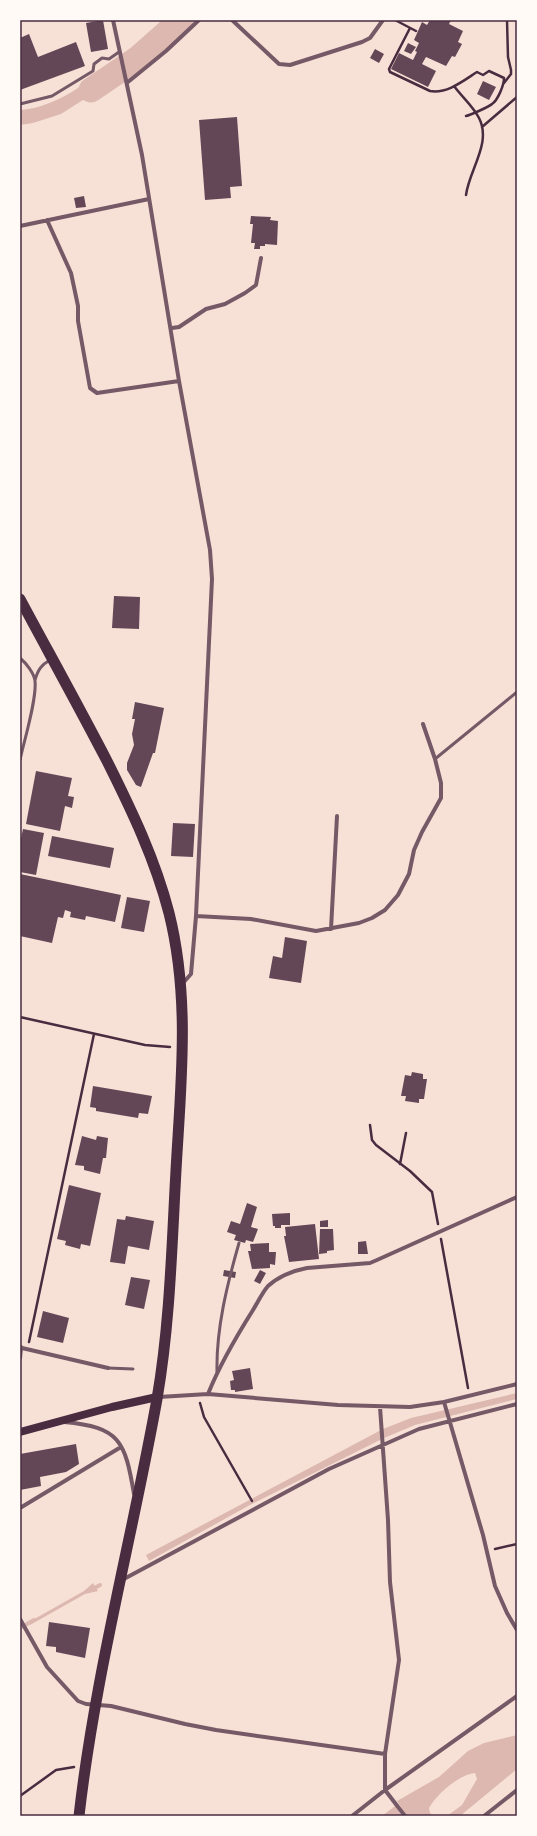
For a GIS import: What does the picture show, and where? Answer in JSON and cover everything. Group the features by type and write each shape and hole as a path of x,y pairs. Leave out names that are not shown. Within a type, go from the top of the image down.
{"highway":[{"path":"20,599 129,805 154,861 170,916 181,985 183,1047 171,1261 158,1397 95,1705 79,1816"}],"main road":[{"path":"20,1432 112,1407 158,1397"}],"street":[{"path":"113,20 120,57 128,82 142,155 172,328 179,381 210,550 212,579 196,916 191,974 181,985"},
{"path":"128,82 166,51 199,20"},
{"path":"232,20 279,64 290,65 362,42 370,38 382,20"},
{"path":"20,226 149,199"},
{"path":"47,220 71,273 78,306 78,321 90,388 97,393 179,381"},
{"path":"172,328 179,327 206,308 225,304 256,285 261,258"},
{"path":"196,916 251,919 316,931 359,923 372,918 385,910 398,895 409,874 414,850 441,798 441,783 435,759 423,724"},
{"path":"331,929 337,816"},
{"path":"208,1394 217,1372 268,1287 280,1277 297,1270 307,1268 370,1263 440,1233 517,1197"},
{"path":"20,1358 21,1347 108,1368"},
{"path":"158,1397 208,1394 380,1407 410,1407 444,1402 517,1384"},
{"path":"444,1402 487,1552 495,1586 507,1613 517,1630"},
{"path":"120,1581 329,1469 419,1429 517,1404"},
{"path":"380,1407 388,1520 390,1582 398,1660 386,1754 385,1790 405,1816"},
{"path":"58,1422 77,1424 105,1431 112,1435 122,1447 131,1474 136,1502"},
{"path":"20,1508 122,1447"},
{"path":"21,1621 47,1667 78,1702 112,1706 216,1730 386,1754"},
{"path":"352,1816 385,1790 517,1696"},
{"path":"484,1816 517,1790"}],"lane":[{"path":"20,104 52,96 93,71 94,64 102,58 109,59 119,52"},
{"path":"20,658 30,669 35,680"},
{"path":"20,760 38,670 52,658"},
{"path":"435,759 517,692"},
{"path":"217,1372 216,1346 231,1269 239,1243"},
{"path":"108,1368 133,1369"}],"path":[{"path":"395,20 416,31"},
{"path":"466,116 493,104 504,83 511,74 508,57 507,20"},
{"path":"410,28 389,69 390,72 430,91 442,92 477,72 483,75 489,71 504,78 504,83"},
{"path":"454,86 479,118 482,127 483,137 478,157 468,183 466,195"},
{"path":"482,127 517,97"},
{"path":"20,1017 145,1045 183,1047"},
{"path":"28,1349 94,1034"},
{"path":"370,1125 372,1140 432,1192 470,1396"},
{"path":"400,1164 406,1133"},
{"path":"198,1395 204,1417 250,1498"},
{"path":"487,1552 517,1544"},
{"path":"20,1796 56,1770 68,1767 85,1767"}],"shaded area":[{"path":"172,20 191,20 133,71 129,68 128,55 157,34"},
{"path":"116,62 119,77 61,114 33,123 20,125 20,110 34,108 59,99"},
{"path":"517,1393 517,1399 415,1425 384,1438 248,1506 149,1561 146,1555 383,1429 411,1418"},
{"path":"93,1583 98,1591 85,1594 30,1625 29,1622 84,1591"},
{"path":"517,1735 517,1769 460,1816 447,1816 462,1805 477,1779 475,1773 455,1781 437,1797 429,1808 430,1813 434,1816 407,1816 397,1801 439,1777 468,1751 484,1743"},
{"path":"395,1806 402,1816 382,1816"}],"building":[{"path":"103,20 108,49 91,52 86,23"},
{"path":"430,20 451,20 449,24 463,31 458,42 462,44 455,57 452,56 446,66 426,57 422,64 436,71 428,87 391,69 399,53 413,60 419,43 414,40 422,22 427,25"},
{"path":"29,34 38,57 76,42 85,66 20,90 20,38"},
{"path":"408,43 416,47 411,54 404,51"},
{"path":"375,49 384,54 379,63 370,58"},
{"path":"483,81 496,87 489,100 477,94"},
{"path":"237,117 242,186 230,187 231,198 205,200 199,120"},
{"path":"84,196 86,207 76,208 74,198"},
{"path":"251,216 271,217 270,220 278,221 277,245 265,244 265,246 260,246 260,249 254,249 255,243 251,243 253,224 250,224"},
{"path":"114,596 140,597 139,629 112,628"},
{"path":"135,702 164,708 155,753 153,753 141,787 136,785 127,770 127,763 134,745 132,734 135,719 132,719"},
{"path":"36,771 72,778 68,796 74,797 72,808 65,806 60,831 26,824"},
{"path":"173,823 195,824 193,857 171,856"},
{"path":"23,829 44,833 36,875 20,872 20,843"},
{"path":"52,836 114,848 110,868 48,856"},
{"path":"20,874 121,895 115,922 86,916 85,920 70,917 71,912 65,910 63,918 58,917 52,943 20,936"},
{"path":"127,897 150,901 144,932 121,928"},
{"path":"285,937 307,941 301,983 269,978 273,956 282,958"},
{"path":"412,1072 423,1074 423,1079 427,1079 424,1099 419,1099 419,1103 405,1101 406,1096 401,1096 405,1075 411,1076"},
{"path":"93,1086 152,1096 148,1114 139,1113 138,1118 96,1111 96,1108 90,1107"},
{"path":"82,1136 96,1140 97,1136 108,1138 106,1158 103,1158 100,1174 84,1170 84,1166 75,1165"},
{"path":"69,1185 101,1193 90,1246 81,1244 80,1249 65,1245 66,1241 57,1239"},
{"path":"247,1203 257,1207 251,1227 258,1229 253,1242 246,1240 245,1243 234,1240 236,1235 227,1232 231,1221 240,1224"},
{"path":"290,1213 290,1225 281,1225 281,1228 275,1228 275,1226 273,1226 272,1214"},
{"path":"126,1216 154,1221 149,1250 128,1246 125,1264 110,1262 117,1219 125,1220"},
{"path":"328,1220 328,1227 320,1227 320,1221"},
{"path":"315,1224 319,1259 289,1262 284,1236 286,1236 285,1227"},
{"path":"320,1229 333,1229 334,1250 319,1254"},
{"path":"366,1241 368,1254 358,1254 358,1242"},
{"path":"269,1243 269,1252 276,1252 275,1265 270,1264 270,1268 252,1269 248,1251 251,1251 250,1244"},
{"path":"224,1270 236,1272 235,1278 223,1276"},
{"path":"260,1270 266,1273 260,1284 254,1281"},
{"path":"131,1277 150,1280 144,1309 125,1305"},
{"path":"43,1311 69,1318 63,1343 37,1337"},
{"path":"250,1368 253,1389 235,1392 235,1390 231,1390 230,1381 234,1380 232,1371"},
{"path":"76,1444 79,1464 66,1472 40,1477 41,1486 20,1490 20,1454"},
{"path":"49,1622 90,1628 85,1658 56,1652 56,1647 46,1646"}],"waterway":[{"path":"91,90 138,58 181,20"},
{"path":"91,1590 100,1585"},
{"path":"20,1628 34,1620"}]}
